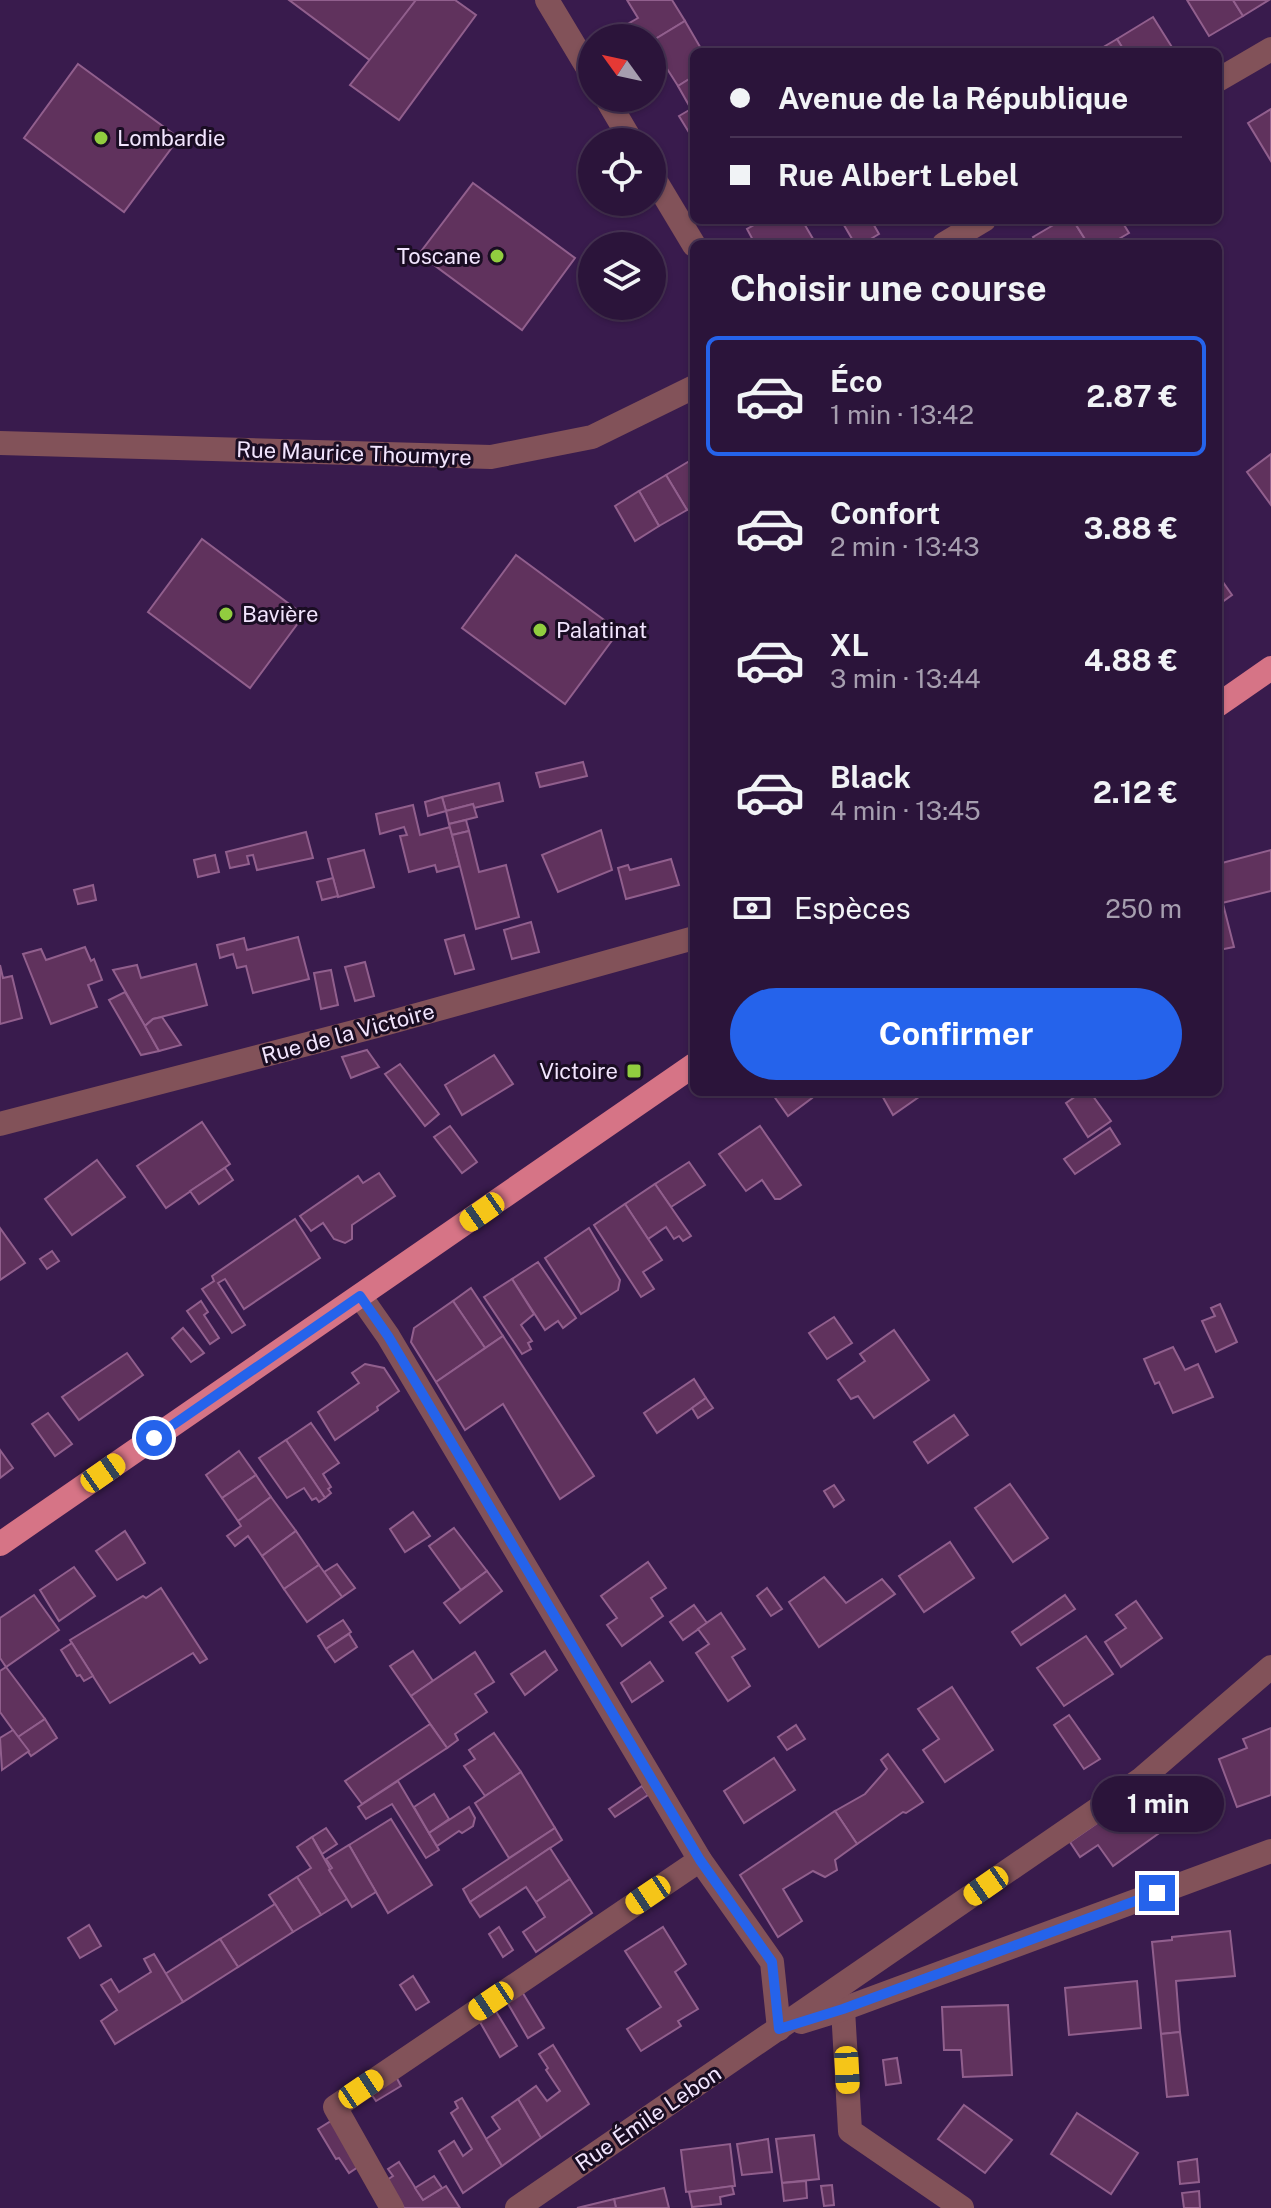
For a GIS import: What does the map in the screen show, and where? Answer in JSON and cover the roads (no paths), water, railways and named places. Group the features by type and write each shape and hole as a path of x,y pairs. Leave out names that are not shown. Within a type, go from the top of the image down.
{"main road":[{"path":"1222,702 1271,668"},
{"path":"0,1544 690,1068"}],"street":[{"path":"547,0 578,52"},
{"path":"1222,78 1271,49"},
{"path":"666,198 691,240"},
{"path":"951,240 977,224"},
{"name":"Rue Maurice Thoumyre","path":"0,443 491,457 592,437 690,389"},
{"name":"Rue de la Victoire","path":"0,1124 377,1026 690,939"},
{"path":"360,1296 388,1336 700,1860 772,1962 779,2029 843,2009 1271,1851"},
{"name":"Rue Émile Lebon","path":"517,2208 1140,1780 1271,1667"},
{"path":"392,2208 335,2107 700,1860"},
{"path":"843,2009 850,2131 962,2208"}],"place":[{"name":"Lombardie","path":"101,138"},
{"name":"Toscane","path":"497,256"},
{"name":"Bavière","path":"226,614"},
{"name":"Palatinat","path":"540,630"},
{"name":"Victoire","path":"634,1071"}]}
